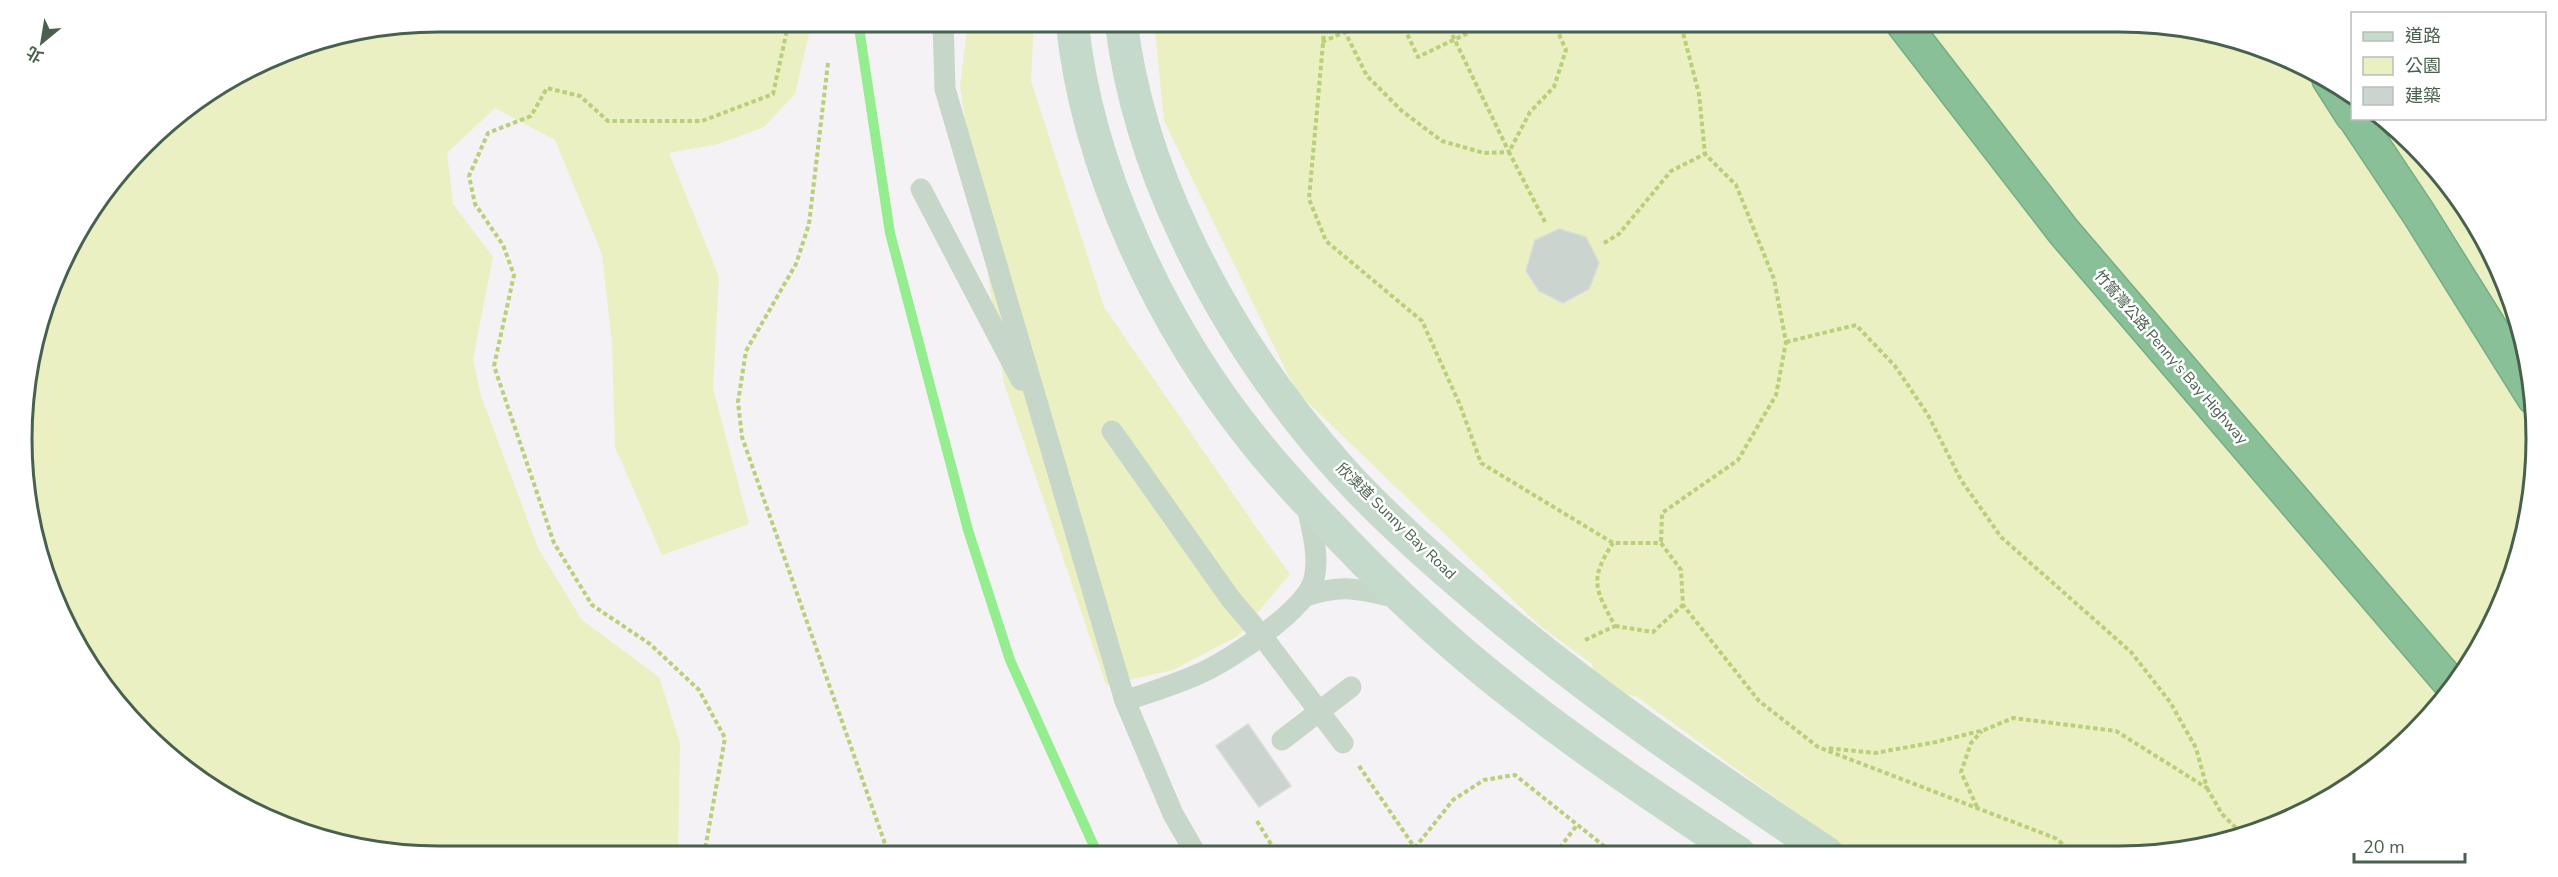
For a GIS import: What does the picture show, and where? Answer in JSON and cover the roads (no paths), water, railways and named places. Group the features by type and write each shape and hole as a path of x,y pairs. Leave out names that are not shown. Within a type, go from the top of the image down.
{"highway":[{"name":"竹篙灣公路 Penny's Bay Highway","path":"1909,32 2064,232 2447,679"},
{"path":"2341,97 2351,112"},
{"path":"2356,120 2425,224 2522,379"}],"main road":[{"path":"1074,32 1087,107 1106,170 1129,232 1158,293 1208,377 1254,441 1306,502 1402,599 1503,687 1609,765 1729,846"},
{"name":"欣澳道 Sunny Bay Road","path":"1123,32 1131,78 1159,177 1200,268 1224,311 1256,360 1342,471 1441,567 1549,657 1651,733 1817,846"}],"lane":[{"path":"944,32 945,89 1125,701 1173,814 1191,846"},
{"path":"921,189 1043,423"},
{"path":"1112,431 1230,598 1262,636 1343,743"},
{"path":"1125,701 1203,672 1262,636 1306,596 1314,579 1315,562 1306,502"},
{"path":"1306,596 1329,589 1349,588 1402,599"},
{"path":"1282,740 1351,687"}],"waterway":[{"path":"860,32 890,233 968,530 1010,660 1094,846"}]}
